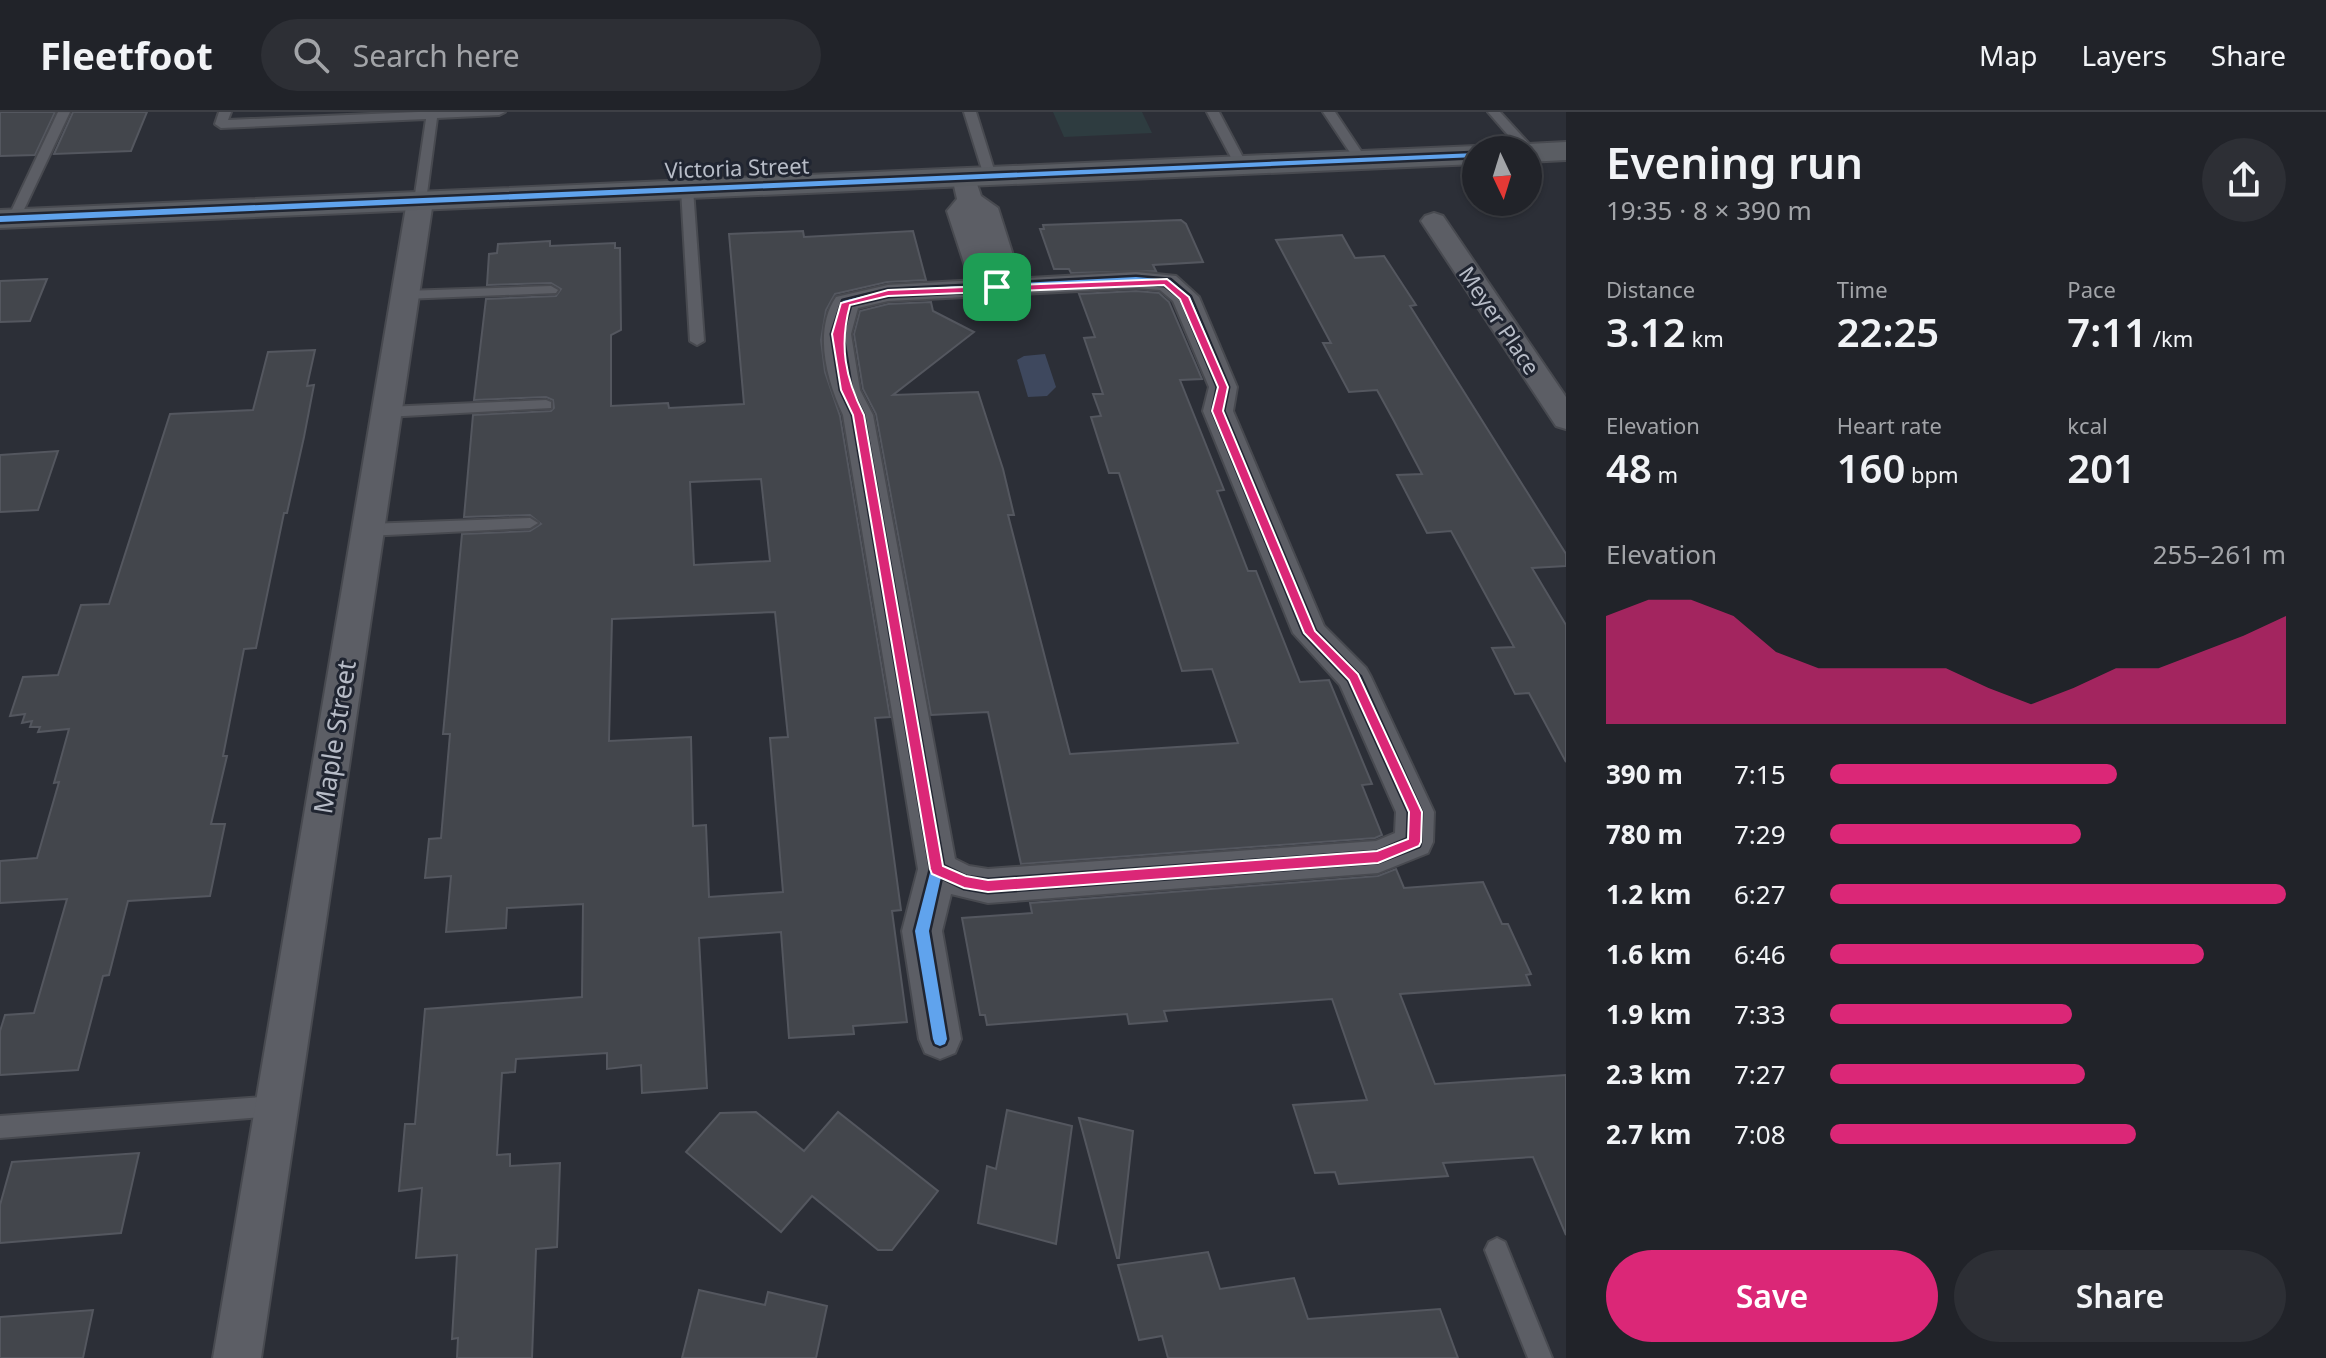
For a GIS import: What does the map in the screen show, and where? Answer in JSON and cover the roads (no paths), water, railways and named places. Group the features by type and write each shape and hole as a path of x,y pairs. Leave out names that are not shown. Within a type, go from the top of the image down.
{"main road":[{"path":"1542,152 1566,151"},
{"name":"Victoria Street","path":"7,219 687,189 975,184 1241,165 1462,156"}],"street":[{"path":"975,184 960,211 980,272 996,282"},
{"name":"Maple Street","path":"237,1358 420,201"},
{"name":"Meyer Place","path":"1434,221 1566,419"},
{"path":"937,869 964,882 988,886 1378,857 1414,842 1415,812 1354,677 1310,633 1218,411 1223,387 1185,297 1167,282 996,282 888,293 846,303 837,334 846,390 858,415 937,869 922,931 940,1039"}],"lane":[{"path":"7,219 64,112"},
{"path":"223,118 499,112"},
{"path":"970,112 975,184"},
{"path":"1213,112 1241,165"},
{"path":"1329,112 1361,160"},
{"path":"1494,112 1514,136"},
{"name":"Maple Street","path":"420,201 432,115"},
{"path":"687,189 697,341"},
{"path":"404,295 551,290"},
{"path":"386,412 546,405"},
{"path":"367,530 530,523"},
{"path":"0,1127 276,1106"},
{"path":"1497,1250 1540,1358"}],"water":[{"path":"1045,354 1056,387 1047,396 1028,397 1017,360 1024,356"}]}
